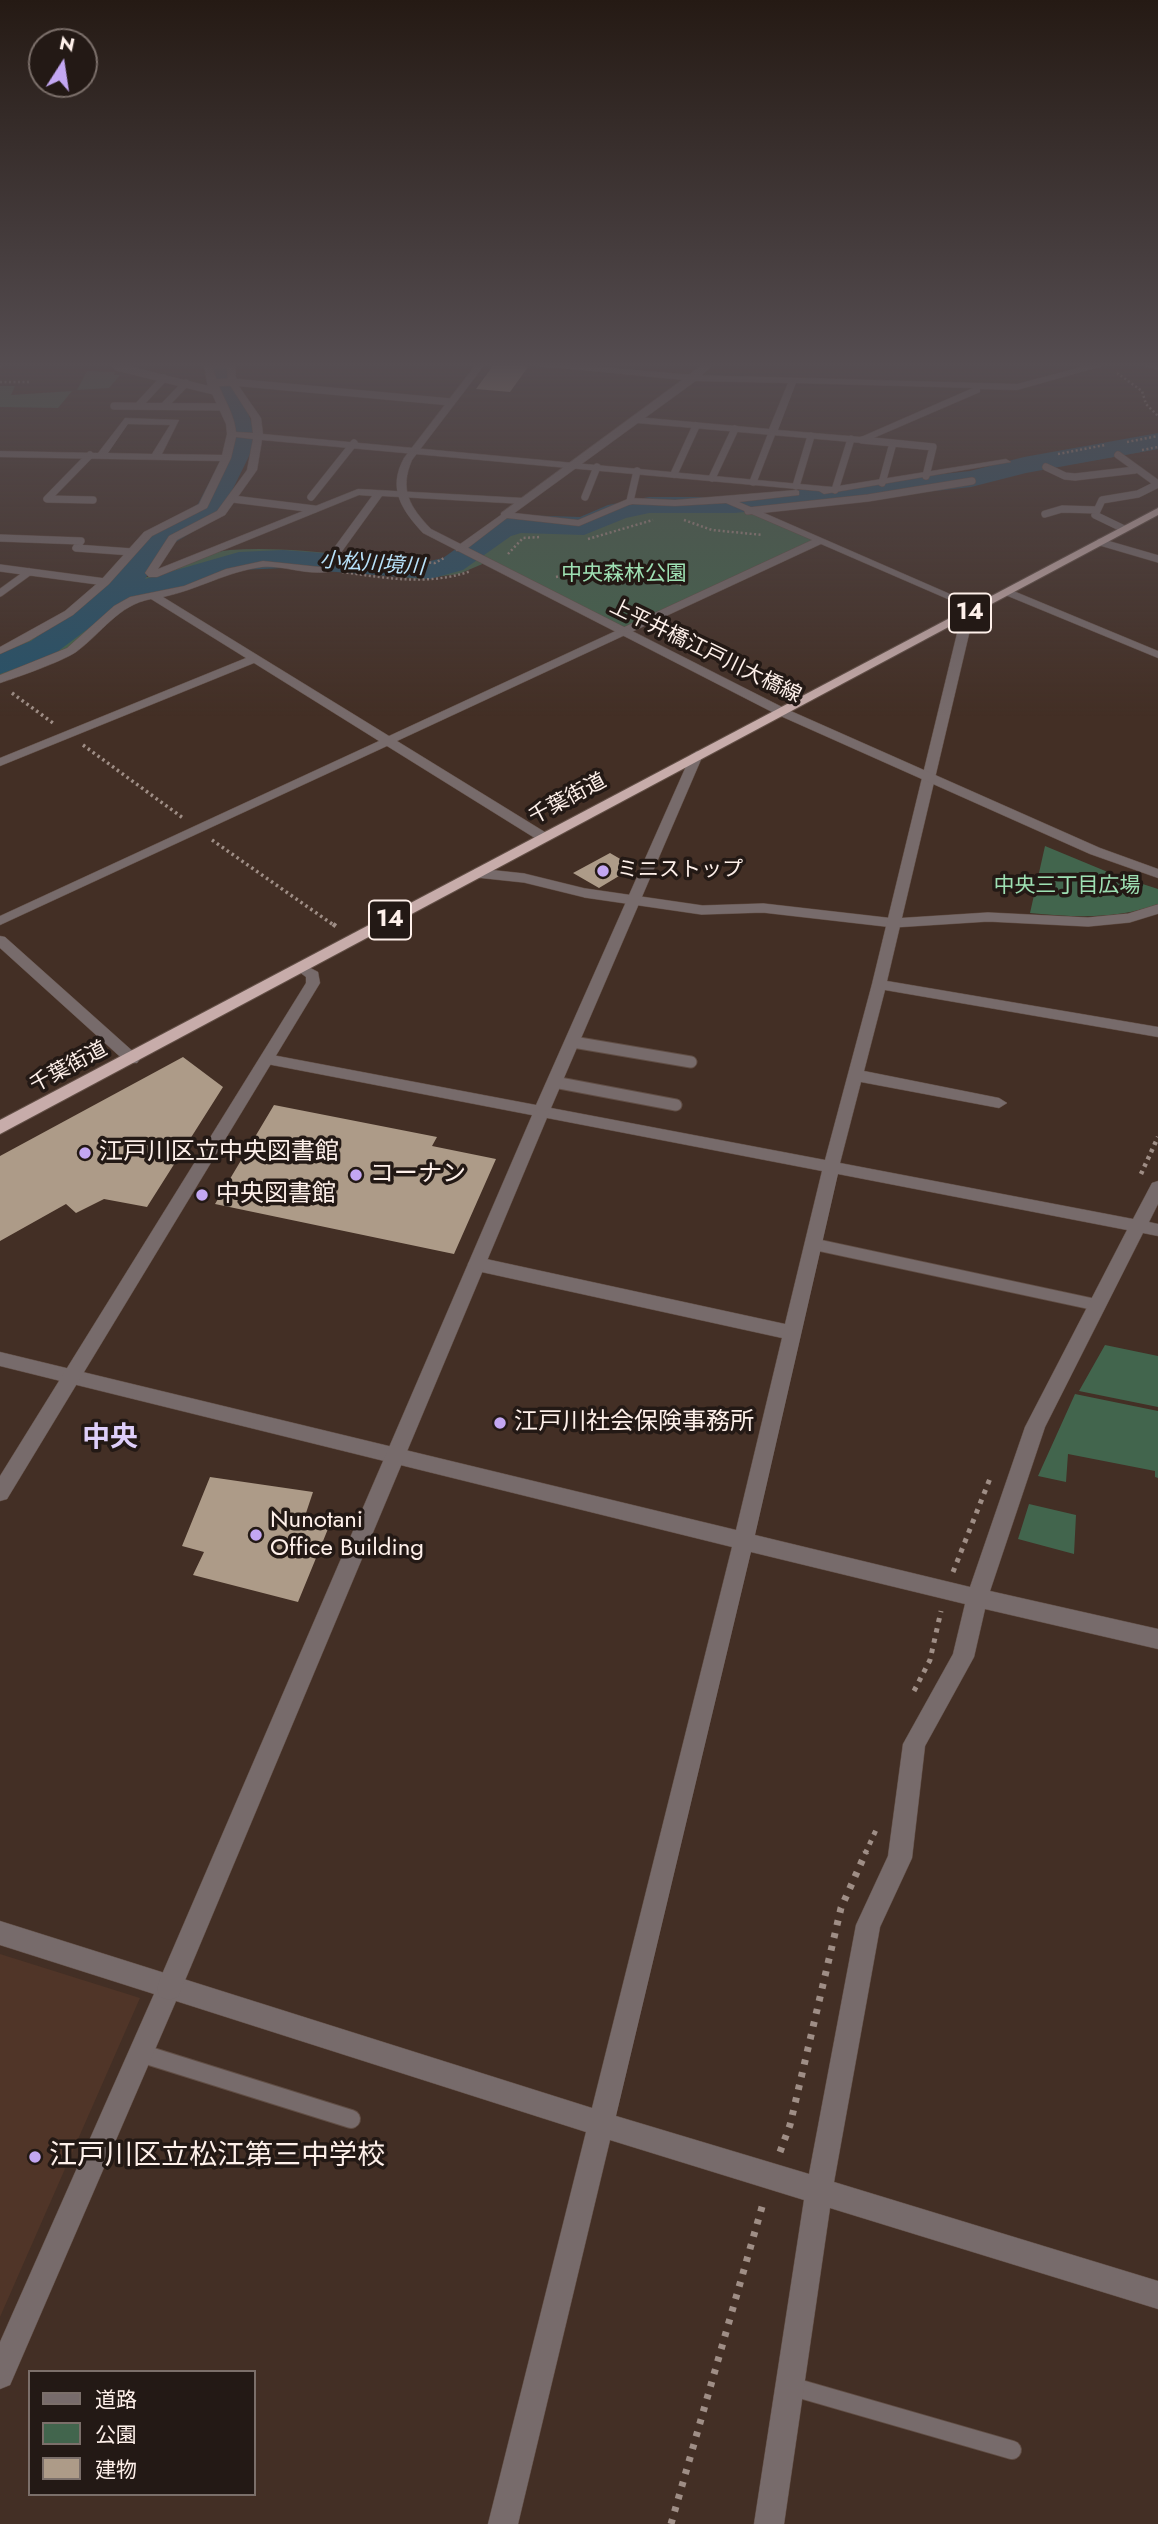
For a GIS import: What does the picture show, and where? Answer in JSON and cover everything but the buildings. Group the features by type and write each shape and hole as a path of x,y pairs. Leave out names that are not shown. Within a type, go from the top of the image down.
{"highway":[{"name":"千葉街道","path":"0,1128 1158,511"}],"street":[{"path":"228,481 233,499 221,513 173,538 150,573 153,575 358,492 523,500"},
{"path":"0,651 69,613 105,582 155,530 203,506 232,481"},
{"path":"400,481 401,494"},
{"path":"465,552 523,500 552,481"},
{"path":"741,481 835,489"},
{"path":"505,515 579,523 630,501 729,502 898,481"},
{"path":"0,680 71,650 118,608 134,599 187,589 230,571 262,564 328,564 379,493"},
{"name":"上平井橋江戸川大橋線","path":"401,494 412,515 427,531 528,585 780,711 927,779 1095,851 1158,874"},
{"path":"503,2524 744,1539 831,1167 879,984 927,779 973,611 729,502"},
{"path":"0,921 819,541"},
{"path":"1007,592 1158,655"},
{"path":"152,595 543,837"},
{"path":"0,762 255,659"},
{"path":"0,2375 169,1988 696,755"},
{"path":"0,940 132,1059"},
{"path":"0,1493 313,984 313,975 301,968"},
{"path":"879,984 1158,1032"},
{"path":"267,1059 1158,1230"},
{"path":"855,1075 999,1103"},
{"path":"769,2524 819,2190 868,1925 900,1858 915,1744 963,1657 976,1598 1035,1427 1158,1187"},
{"path":"477,1265 792,1333"},
{"path":"0,1359 744,1539 976,1598 1158,1639"},
{"path":"0,1933 601,2124 1158,2295"}],"lane":[{"path":"65,481 47,499 93,500"},
{"path":"311,497 324,481"},
{"path":"585,498 592,481"},
{"path":"630,501 635,481"},
{"path":"796,486 798,481"},
{"path":"835,489 839,481"},
{"path":"746,510 840,502 972,481"},
{"path":"1124,529 1095,515 1104,498 1138,494 1158,484"},
{"path":"233,499 314,509"},
{"path":"1045,514 1062,509 1097,510"},
{"path":"0,538 81,541 76,548 132,552"},
{"path":"1100,542 1158,559"},
{"path":"0,568 105,582"},
{"path":"0,593 29,572"},
{"path":"477,873 536,880 585,893 702,910 763,908 894,923 988,917 1088,922 1129,918 1158,909"},
{"path":"573,1042 691,1062"},
{"path":"554,1082 676,1105"},
{"path":"813,1244 1097,1305"},
{"path":"140,2053 351,2119"},
{"path":"790,2386 1012,2450"}],"path":[{"path":"695,517 683,519 694,526 711,531 751,533 773,538"},
{"path":"577,539 588,539 652,520 663,520"},
{"path":"328,564 418,581 461,576 512,552 523,538 541,537"},
{"path":"528,585 567,573 633,573 674,582 704,594"},
{"path":"10,691 198,830 355,940"}],"shaded area":[{"name":"江戸川区立松江第三中学校","path":"0,1954 140,1998 0,2317"}],"green space":[{"path":"902,481 977,481 874,499 750,509 732,501"},
{"name":"中央森林公園","path":"726,501 813,540 624,629 487,562 459,574 419,579 271,562 225,569 184,585 119,602 68,649 0,676 0,654 46,631 84,605 118,573 152,534 164,543 143,577 166,573 219,552 255,549 306,551 435,566 459,554 507,516 580,524 631,502"},
{"name":"中央三丁目広場","path":"1045,846 1115,875 1158,889 1158,904 1111,915 1030,913"},
{"path":"1105,1345 1158,1356 1158,1407 1079,1391"},
{"path":"1075,1394 1158,1411 1158,1478 1155,1477 1155,1471 1068,1454 1066,1482 1038,1476"},
{"path":"1029,1504 1076,1515 1074,1554 1018,1539"}],"waterway":[{"name":"小松川境川","path":"115,594 137,569 155,542 210,509 224,481"},
{"name":"小松川境川","path":"115,594 166,583 239,561 283,559 430,570 453,564 501,530 518,524 584,526 618,511 649,505 735,505 955,481"},
{"name":"小松川境川","path":"0,664 42,648 115,594"}],"place":[{"name":"ミニストップ","path":"603,871"},
{"name":"江戸川区立中央図書館","path":"85,1153"},
{"name":"コーナン","path":"356,1175"},
{"name":"中央図書館","path":"202,1195"},
{"name":"江戸川社会保険事務所","path":"500,1423"},
{"name":"Nunotani Office Building","path":"256,1535"},
{"name":"江戸川区立松江第三中学校","path":"35,2157"}],"district":[{"name":"中央","path":"110,1439"}]}
